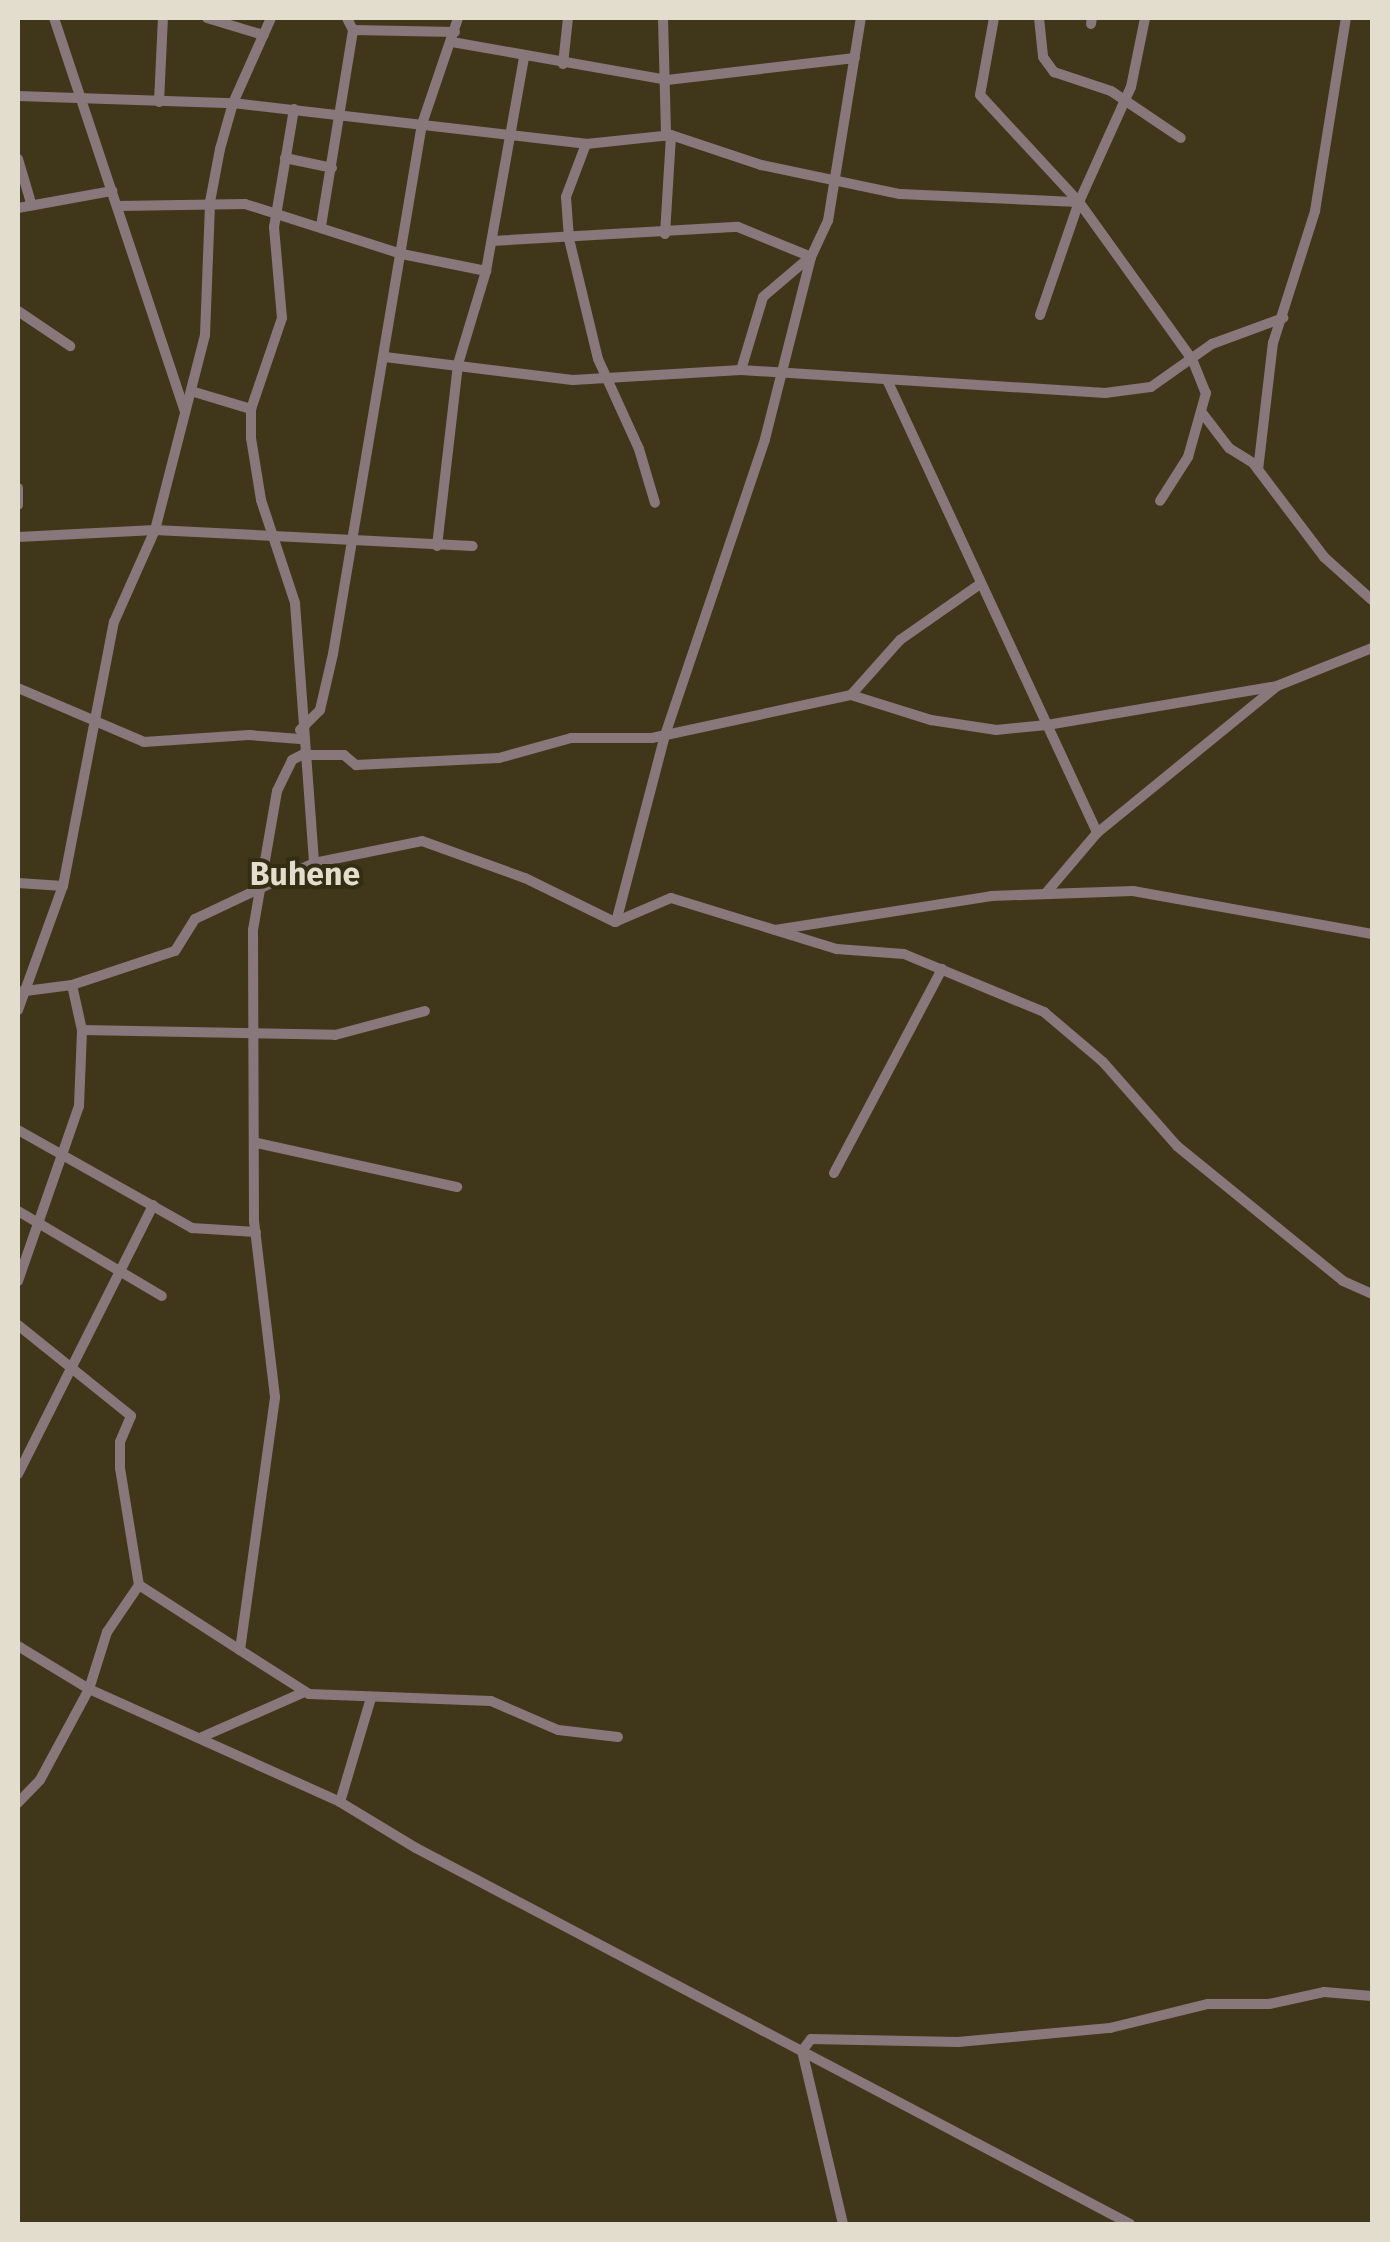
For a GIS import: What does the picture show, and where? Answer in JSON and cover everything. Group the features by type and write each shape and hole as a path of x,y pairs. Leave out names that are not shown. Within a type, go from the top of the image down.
{"street":[{"path":"54,18 185,412"},
{"path":"159,102 163,18"},
{"path":"207,18 263,34"},
{"path":"18,1010 21,992 63,886 114,622 154,530 205,335 210,202 232,103 271,18"},
{"path":"321,226 353,30 347,18"},
{"path":"300,735 320,706 352,541 422,124 458,18"},
{"path":"563,64 568,18"},
{"path":"663,18 668,136 665,234"},
{"path":"616,922 665,735 782,373 811,257 828,221 861,18"},
{"path":"994,18 980,95 1080,202 1192,359 1207,397 1188,457 1160,502"},
{"path":"1039,18 1043,57 1054,72 1091,82 1181,138"},
{"path":"1040,315 1080,202 1125,102 1145,18"},
{"path":"1258,470 1264,385 1315,210 1346,18"},
{"path":"353,30 454,37 524,58 667,80 855,58"},
{"path":"437,546 458,364 486,272 524,58"},
{"path":"18,96 83,102 232,103 586,144 668,136 900,194 1080,202"},
{"path":"294,109 276,213 282,318 251,409 254,467 276,534 302,651 300,735 314,863"},
{"path":"586,144 566,197 569,239 605,379 640,449 655,504"},
{"path":"285,158 332,168"},
{"path":"18,160 31,203"},
{"path":"18,208 112,190"},
{"path":"117,206 210,202 276,213 402,254 486,272"},
{"path":"492,241 738,228 811,257"},
{"path":"741,370 763,297 784,273 811,257"},
{"path":"18,311 70,346"},
{"path":"384,357 605,379 741,370 888,382 1110,392 1154,386 1212,344 1283,318"},
{"path":"888,382 1097,833"},
{"path":"191,390 251,409"},
{"path":"1203,414 1229,448 1258,470 1324,557 1372,600"},
{"path":"18,488 18,505"},
{"path":"18,537 154,530 472,546"},
{"path":"852,694 900,640 980,584"},
{"path":"302,754 344,755 356,765 499,758 571,738 665,735 852,694 930,720 996,730 1047,726 1277,686 1372,648"},
{"path":"1045,894 1097,833 1277,686"},
{"path":"18,688 151,743 249,734 300,735"},
{"path":"240,1650 275,1397 256,1232 252,930 277,790 302,754"},
{"path":"21,992 72,985 175,951 195,919 262,884 314,863 422,841 525,878 616,922"},
{"path":"18,883 63,886"},
{"path":"770,931 882,910 1045,894 1133,891 1372,934"},
{"path":"616,922 665,897 837,949 904,954 1053,1017 1177,1146 1343,1281 1372,1294"},
{"path":"834,1173 942,969"},
{"path":"18,1282 79,1106 82,1030 72,985"},
{"path":"82,1030 335,1035 425,1011"},
{"path":"18,1130 192,1228 256,1232"},
{"path":"257,1143 458,1187"},
{"path":"18,1474 123,1273 154,1205"},
{"path":"18,1211 162,1296"},
{"path":"18,1325 132,1416 120,1442 120,1468 139,1585 106,1632 88,1689 36,1786 18,1804"},
{"path":"139,1585 302,1693"},
{"path":"18,1646 88,1689 202,1736 340,1802 416,1848 1130,2224"},
{"path":"202,1736 302,1693 492,1701 558,1730 618,1736"},
{"path":"340,1802 371,1698"},
{"path":"802,2051 811,2039 835,2036 958,2042 1110,2028 1196,2006 1269,2004 1324,1992 1372,1996"},
{"path":"802,2051 844,2224"}],"district":[{"name":"Buhene","path":"305,874"}]}
